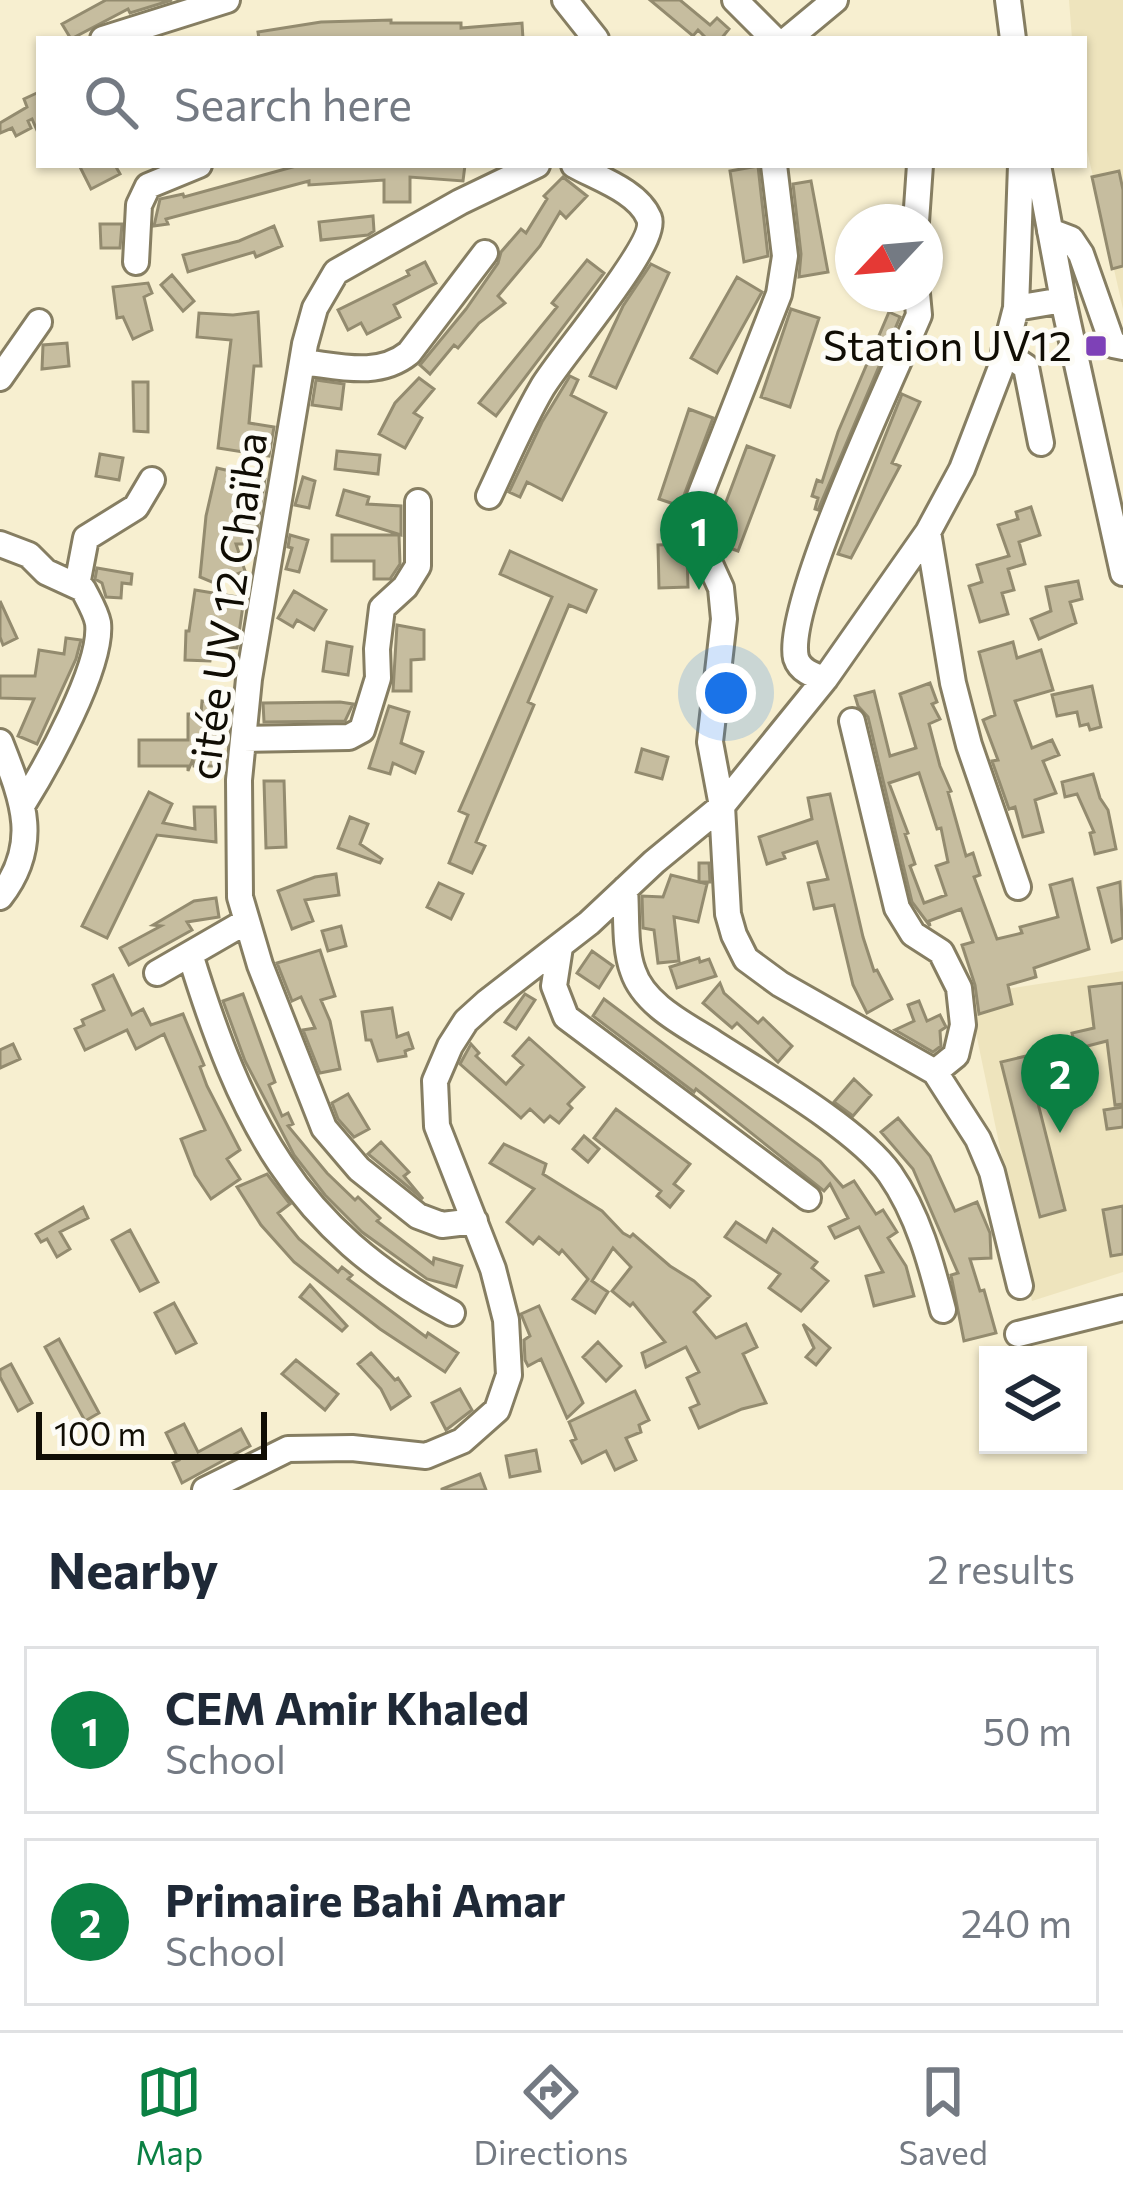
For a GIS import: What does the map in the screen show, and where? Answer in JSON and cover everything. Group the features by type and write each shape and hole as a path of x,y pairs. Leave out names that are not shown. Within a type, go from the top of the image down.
{"street":[{"path":"113,36 227,0"},
{"path":"565,0 594,36"},
{"path":"735,0 771,36"},
{"path":"792,36 835,0"},
{"path":"1007,0 1013,36"},
{"path":"136,262 139,205 148,186 192,168"},
{"name":"citée UV 12 Chaïba","path":"475,1221 442,1225 418,1216 358,1168 324,1128 260,965 240,897 239,780 249,679 315,308 336,272 531,168"},
{"path":"489,496 543,386 650,233 650,220 636,200 579,168"},
{"path":"774,168 785,256 779,294 696,506 695,531 721,588 724,619 710,742 722,806 728,914 746,958 780,984 935,1072 978,1139 992,1172 1020,1286"},
{"path":"917,204 920,168"},
{"path":"205,1490 288,1449 352,1448 426,1456 462,1441 497,1409 509,1375 506,1320 493,1270 437,1126 434,1081 466,1021 560,947 722,806 825,680 928,532 962,469 1016,308 1021,168"},
{"path":"1039,168 1123,573"},
{"path":"1050,231 1071,239 1081,254 1113,344 1123,347"},
{"path":"302,362 363,369 396,363 409,353 485,253"},
{"path":"1016,308 1063,300"},
{"path":"825,680 802,668 796,658 797,635 820,547 919,312"},
{"path":"0,378 39,322"},
{"path":"1004,352 1026,367 1041,443"},
{"path":"77,585 86,538 136,507 152,479"},
{"path":"244,740 349,737 362,730 378,678 376,649 382,608 405,587 418,566 418,502"},
{"path":"928,532 964,724 1018,887"},
{"path":"0,544 29,555 46,572 77,585 98,621 96,647 60,746 23,804"},
{"path":"852,721 897,908 913,934 941,952 959,988 963,1025 956,1054 935,1072"},
{"path":"0,742 27,817 23,851 0,897"},
{"path":"625,890 630,958 642,989 678,1020 800,1099 889,1172 926,1246 944,1310"},
{"path":"157,973 247,921"},
{"path":"560,947 554,986 566,1017 808,1198"},
{"path":"190,953 243,1101 304,1201 352,1247 452,1313"},
{"path":"1018,1334 1123,1308"}],"shaded area":[{"path":"1069,0 1123,0 1123,309 1087,150 1087,36 1072,36"},
{"path":"1123,971 1123,1272 1032,1301 968,995"}],"building":[{"path":"106,0 172,0 130,13 128,9 77,36 69,36 62,24"},
{"path":"650,0 680,0 710,25 717,18 729,29 723,36 704,36 698,30 693,36"},
{"path":"321,22 461,23 461,28 522,23 523,36 259,36 258,32"},
{"path":"36,93 36,128 32,119 28,121 31,128 16,136 12,128 0,133 0,123 27,107 24,99"},
{"path":"80,168 117,168 120,174 91,189"},
{"path":"289,168 465,168 463,181 410,177 410,202 384,202 384,180 309,185 309,181 154,226 160,199 184,197"},
{"path":"758,168 768,256 744,262 730,171"},
{"path":"1119,171 1123,266 1112,269 1092,177"},
{"path":"563,177 587,196 566,218 560,212 540,246 498,296 505,303 458,348 454,345 430,374 420,365 466,309 501,252 521,229 526,233 547,199 544,196"},
{"path":"811,181 828,272 799,277 793,184"},
{"path":"373,216 374,231 368,235 321,240 319,222"},
{"path":"100,224 122,224 120,248 101,248"},
{"path":"274,226 282,246 256,257 254,252 188,272 183,255 239,241"},
{"path":"587,260 604,273 496,416 479,403 557,307 552,303"},
{"path":"425,262 436,283 394,305 400,317 367,334 361,323 348,330 338,310 409,275 407,271"},
{"path":"651,264 669,273 616,388 590,376 623,306"},
{"path":"172,275 194,301 183,311 161,285"},
{"path":"737,277 762,292 717,373 691,358"},
{"path":"148,283 152,293 144,297 152,330 133,339 123,317 117,318 113,287"},
{"path":"791,309 819,318 790,407 761,397"},
{"path":"258,312 261,366 254,366 249,423 274,427 269,456 218,448 231,340 197,337 199,313"},
{"path":"889,312 900,317 818,510 818,498 812,496 817,480 822,482"},
{"path":"67,343 69,366 42,369 43,345"},
{"path":"570,376 578,380 571,395 606,413 562,500 527,482 520,497 509,492 542,422"},
{"path":"419,378 434,389 414,413 422,418 405,448 379,434 395,403"},
{"path":"316,380 344,384 341,409 312,405"},
{"path":"133,382 148,382 148,432 134,431"},
{"path":"902,394 920,402 892,463 900,466 851,558 838,554"},
{"path":"689,409 713,418 680,506 659,499"},
{"path":"747,446 774,456 738,551 724,546 727,539 714,534"},
{"path":"337,451 380,455 378,474 335,469"},
{"path":"100,454 123,458 119,480 96,476"},
{"path":"217,468 265,479 255,544 236,544 245,571 214,583 200,577"},
{"path":"303,477 315,481 309,508 295,505"},
{"path":"344,490 369,497 367,504 401,506 401,535 337,515"},
{"path":"1031,507 1040,535 1019,542 1025,564 1008,569 1014,590 1002,593 1008,614 980,622 969,586 982,582 977,565 1009,556 998,525 1018,519 1016,512"},
{"path":"290,535 308,540 299,572 286,569"},
{"path":"332,535 399,535 400,564 390,579 374,579 374,561 332,561"},
{"path":"683,544 688,587 659,588 658,545"},
{"path":"510,551 596,590 586,612 569,605 528,702 534,705 476,842 485,846 472,873 449,863 468,815 459,811 552,597 500,574"},
{"path":"97,568 132,574 131,584 122,583 121,598 106,597 102,583 95,579"},
{"path":"1078,581 1082,599 1070,602 1076,623 1039,639 1031,619 1051,611 1046,587"},
{"path":"195,590 244,598 237,648 213,646 210,661 185,660"},
{"path":"294,591 326,610 314,630 297,620 293,627 278,618"},
{"path":"0,601 17,638 3,645 0,637"},
{"path":"397,625 424,630 424,659 411,660 411,691 393,691"},
{"path":"66,638 81,640 76,659 37,744 18,736 34,699 0,698 0,676 35,676 39,650 64,654"},
{"path":"327,642 352,647 348,675 323,671"},
{"path":"1013,642 1017,658 1041,650 1053,690 1015,701 1032,748 1052,740 1059,755 1043,761 1056,793 1035,800 1043,832 1023,837 1015,807 1009,809 992,761 998,760 983,720 995,715 979,652"},
{"path":"930,683 937,702 932,704 940,719 929,724 966,856 973,853 980,875 974,877 997,939 1058,917 1050,885 1072,879 1089,949 1034,968 1036,977 1008,985 1012,1004 979,1014 962,945 973,942 961,909 929,921 930,926 912,902 868,717 855,696 874,691 890,756 916,748 900,694","holes":["919,773 937,829 941,828 948,862 936,866 946,895 924,903 910,866 915,864 908,833 889,783"]},
{"path":"1092,686 1101,727 1080,726 1077,712 1057,716 1052,695"},
{"path":"202,701 223,703 218,766 194,766 193,759 188,771 188,766 139,766 139,740 188,740 188,714 201,714"},
{"path":"263,703 353,704 345,721 264,722"},
{"path":"389,706 409,712 401,743 423,752 415,773 393,763 390,774 369,768"},
{"path":"642,749 668,757 662,779 636,772"},
{"path":"1093,774 1108,810 1116,849 1095,854 1090,833 1094,832 1077,794 1065,797 1062,782"},
{"path":"264,781 284,781 286,847 266,848"},
{"path":"149,792 172,804 163,823 195,829 194,807 215,807 216,842 157,835 107,938 82,926"},
{"path":"830,794 863,937 874,971 892,999 867,1013 853,985 834,905 814,909 808,883 828,879 817,842 783,853 785,858 767,864 759,837 812,819 808,798"},
{"path":"350,817 368,824 360,844 382,859 380,863 338,848"},
{"path":"699,863 709,863 710,882 700,882 707,884 698,922 674,917 679,961 658,963 654,930 643,928 642,896 663,897 671,875 699,882"},
{"path":"336,874 339,895 305,900 313,921 292,929 278,891"},
{"path":"1120,882 1123,938 1112,942 1098,888"},
{"path":"439,883 463,894 451,919 427,907"},
{"path":"216,898 219,917 187,922 192,930 129,965 120,948 194,901"},
{"path":"341,926 346,946 328,951 322,931"},
{"path":"320,950 335,996 321,1000 340,1069 320,1073 303,1030 315,1028 301,997 292,1001 277,963"},
{"path":"592,951 613,966 599,988 577,973"},
{"path":"699,958 700,962 709,959 716,976 677,988 670,967"},
{"path":"113,975 132,1015 143,1009 151,1025 183,1014 204,1065 200,1067 207,1086 240,1150 227,1159 240,1179 211,1199 181,1139 205,1130 164,1034 136,1049 127,1030 85,1050 75,1029 84,1025 82,1020 104,1010 93,985"},
{"path":"720,983 724,993 758,1023 763,1018 792,1046 778,1062 737,1023 732,1028 703,1003"},
{"path":"1123,983 1123,1104 1115,1105 1107,1041 1076,1049 1072,1033 1094,1028 1089,987"},
{"path":"243,994 275,1082 269,1085 282,1116 288,1113 293,1124 288,1126 327,1173 380,1218 377,1221 433,1264 434,1258 462,1266 456,1287 427,1279 362,1232 294,1155 245,1061 223,1001"},
{"path":"525,994 535,1000 516,1029 505,1022"},
{"path":"604,999 820,1161 843,1187 854,1181 876,1214 883,1210 897,1232 888,1238 906,1266 914,1296 874,1306 866,1276 883,1272 859,1227 835,1238 829,1227 848,1218 830,1184 824,1191 696,1089 694,1092 593,1016"},
{"path":"919,1001 927,1021 940,1015 946,1027 940,1031 941,1046 933,1052 895,1030 914,1021 908,1005"},
{"path":"392,1008 397,1037 408,1033 413,1048 405,1051 406,1056 378,1061 371,1040 366,1040 362,1012"},
{"path":"529,1038 584,1087 559,1123 550,1116 544,1122 530,1109 521,1118 460,1064 471,1044 479,1053 476,1056 506,1084 523,1065 513,1056"},
{"path":"13,1044 20,1059 0,1068 0,1050"},
{"path":"1026,1056 1065,1210 1040,1217 1001,1062"},
{"path":"854,1079 871,1095 853,1116 834,1102"},
{"path":"348,1094 369,1129 354,1137 338,1119 332,1103"},
{"path":"1123,1107 1123,1127 1107,1129 1104,1110"},
{"path":"616,1109 690,1164 674,1184 683,1191 670,1207 657,1196 661,1191 594,1138"},
{"path":"898,1118 930,1156 955,1211 977,1202 990,1233 991,1258 970,1259 996,1333 964,1341 951,1275 958,1273 913,1169 881,1132"},
{"path":"584,1136 599,1149 588,1162 573,1149"},
{"path":"381,1142 409,1172 404,1176 423,1199 368,1154"},
{"path":"504,1144 546,1164 543,1174 602,1211 623,1233 633,1234 694,1281 710,1296 694,1312 716,1338 746,1324 757,1347 743,1354 766,1403 699,1428 690,1408 699,1404 687,1378 699,1372 686,1347 646,1367 642,1353 665,1342 633,1303 630,1306 612,1291 631,1267 613,1248 592,1281 608,1292 595,1313 573,1299 588,1279 562,1250 559,1254 539,1237 533,1244 507,1222 534,1189 490,1163"},
{"path":"267,1174 290,1204 278,1213 299,1239 338,1272 342,1267 352,1275 348,1279 426,1337 428,1333 458,1353 445,1372 294,1262 261,1225 237,1187"},
{"path":"1123,1206 1123,1254 1111,1256 1103,1210"},
{"path":"83,1207 88,1218 60,1232 70,1249 57,1257 47,1239 41,1242 36,1234"},
{"path":"736,1222 766,1242 773,1229 817,1262 812,1268 828,1281 801,1311 769,1288 780,1274 725,1237"},
{"path":"130,1230 158,1282 140,1291 112,1240"},
{"path":"310,1285 347,1326 342,1331 300,1297"},
{"path":"174,1303 196,1343 176,1353 155,1313"},
{"path":"539,1306 583,1403 567,1418 541,1359 528,1366 525,1360 524,1340 530,1336 521,1314"},
{"path":"803,1324 830,1348 816,1365 806,1357 814,1348"},
{"path":"59,1339 99,1413 85,1421 45,1347"},
{"path":"598,1342 621,1366 606,1381 583,1357"},
{"path":"371,1353 410,1396 391,1409 381,1389 358,1364"},
{"path":"296,1360 338,1394 325,1410 282,1374"},
{"path":"11,1364 32,1403 18,1411 0,1377 0,1370"},
{"path":"460,1389 472,1410 446,1430 432,1403"},
{"path":"635,1391 649,1420 639,1425 641,1432 626,1438 636,1460 615,1470 606,1451 582,1463 571,1441 576,1439 569,1422"},
{"path":"184,1424 198,1452 241,1429 250,1446 182,1483 173,1463 179,1460 166,1433"},
{"path":"536,1450 540,1471 510,1477 506,1456"},
{"path":"480,1474 486,1490 442,1490 442,1489"}],"place":[{"name":"Station UV12","path":"1096,346"},
{"name":"CEM Amir Khaled","path":"699,590"},
{"name":"Primaire Bahi Amar","path":"1060,1133"}]}
